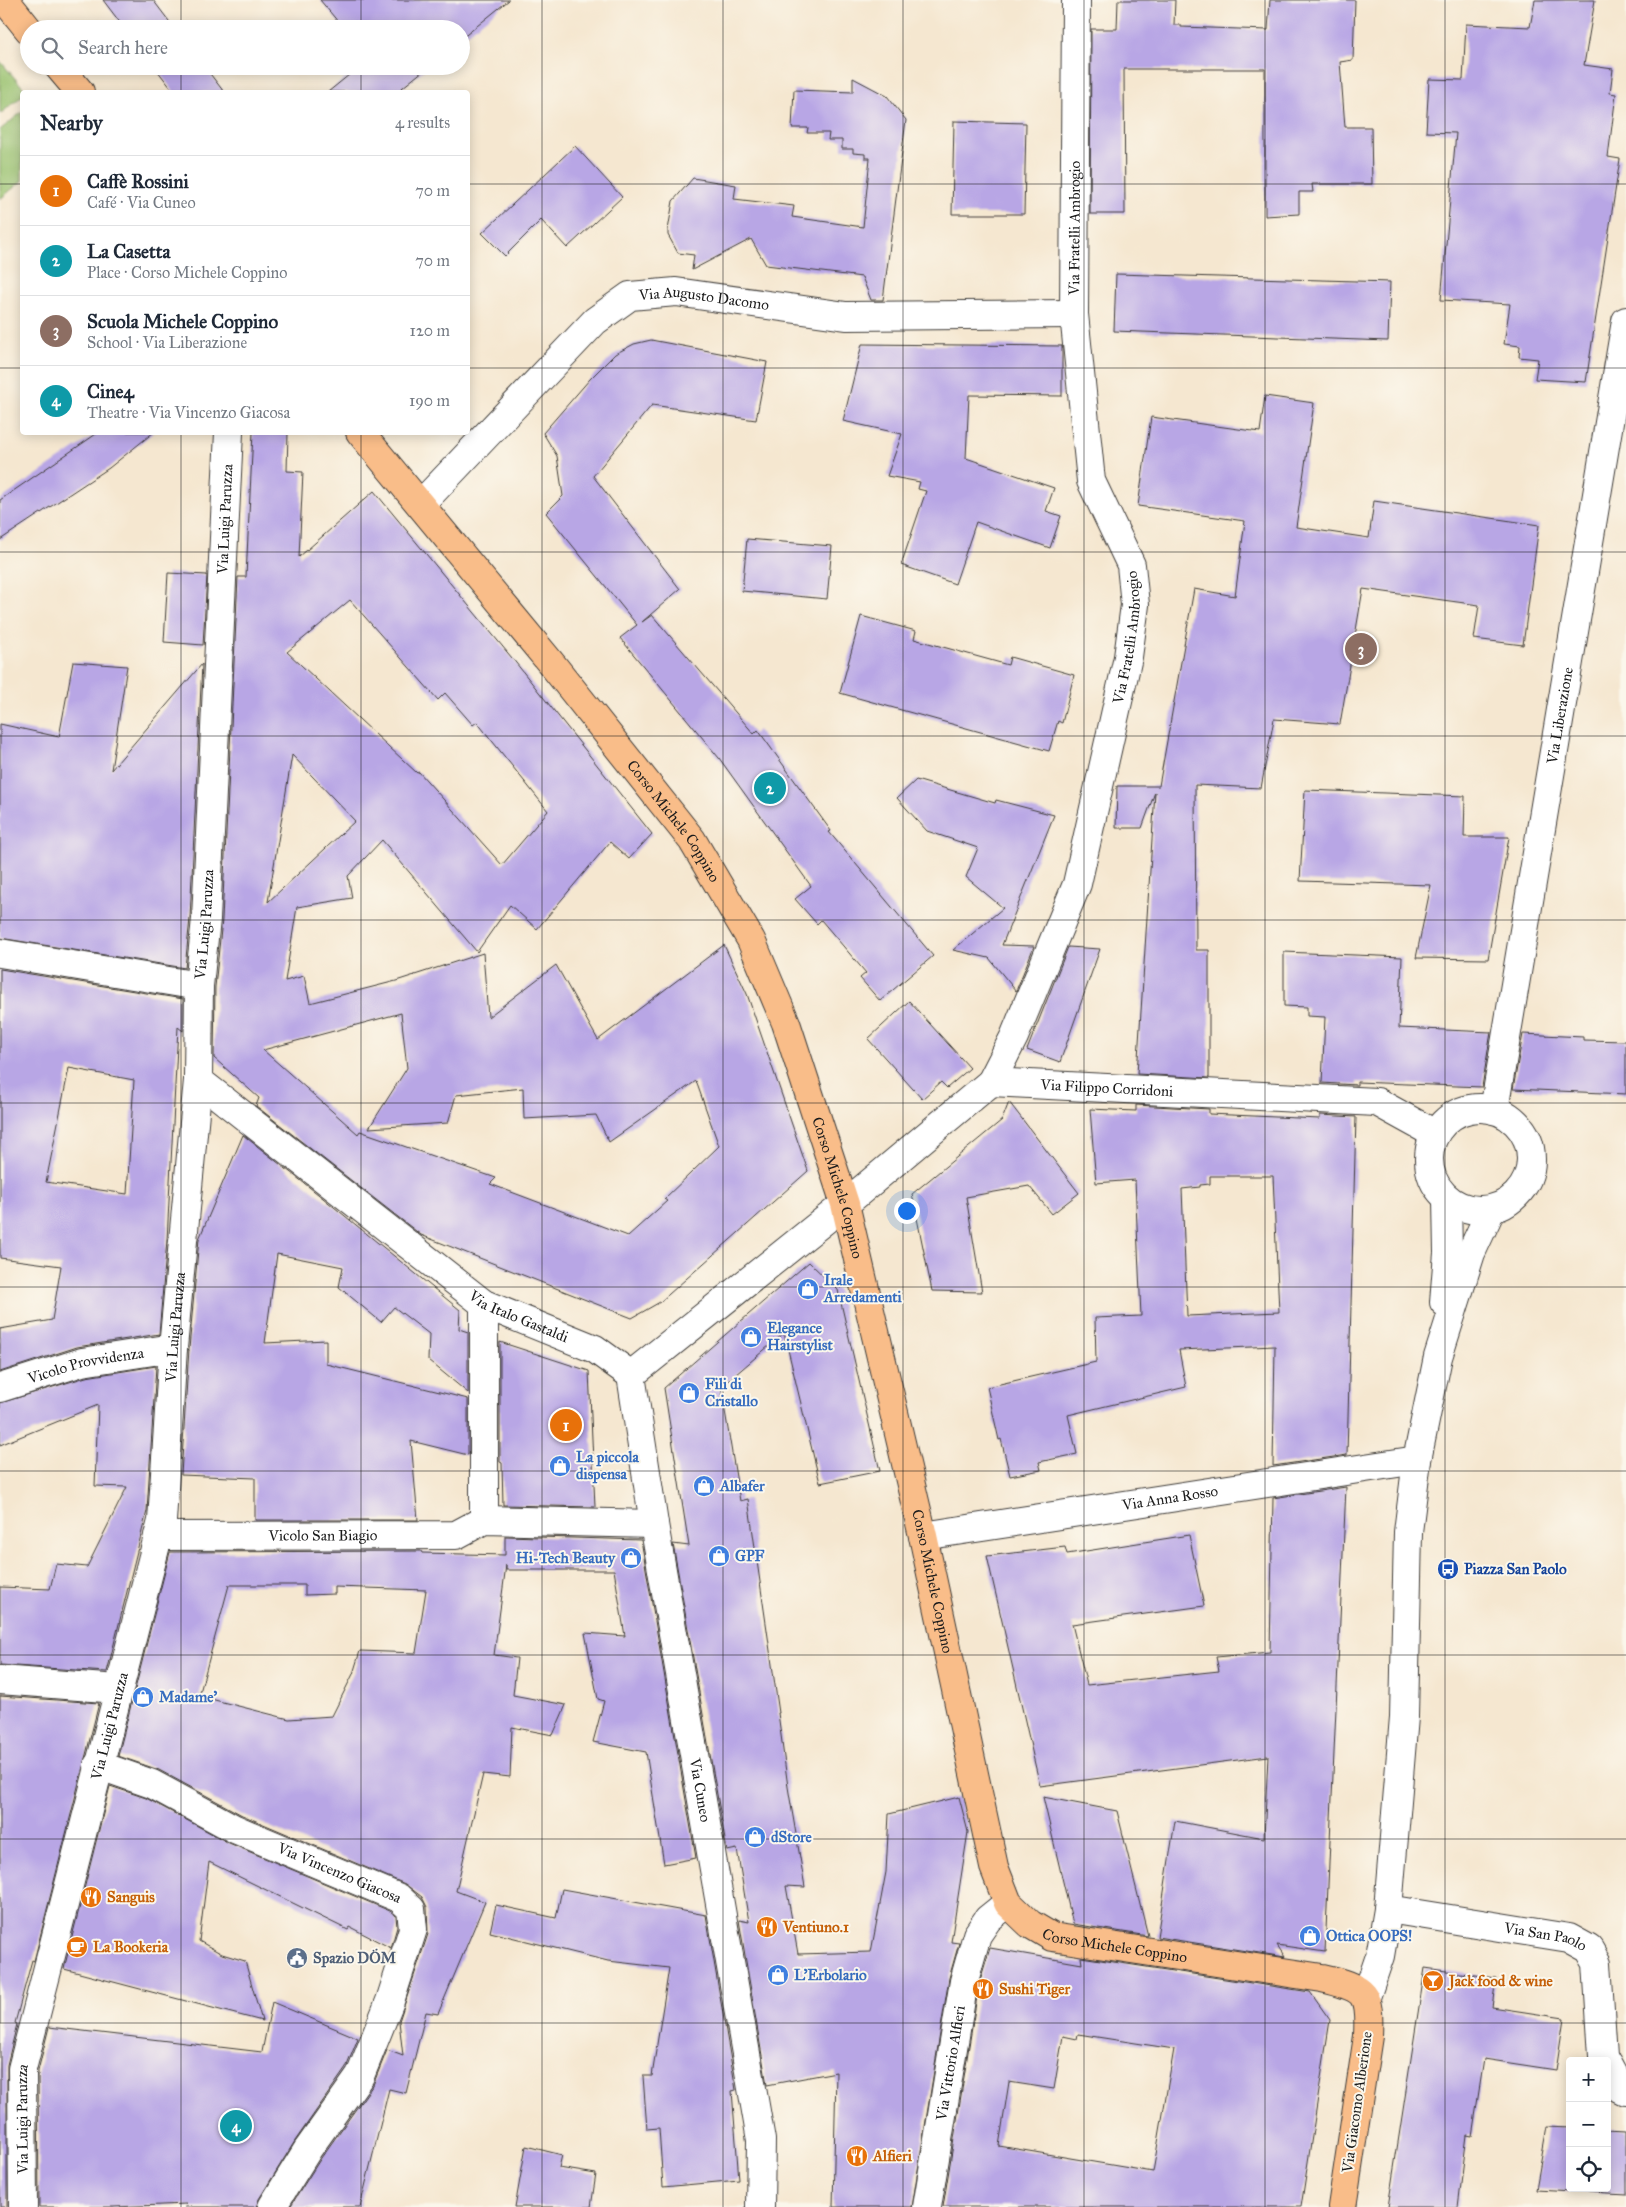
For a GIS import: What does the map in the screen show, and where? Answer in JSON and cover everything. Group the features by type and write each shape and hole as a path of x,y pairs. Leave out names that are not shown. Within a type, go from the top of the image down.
{"main road":[{"path":"5,0 21,20"},
{"path":"66,75 78,90"},
{"name":"Corso Michele Coppino","path":"363,435 555,668 692,840 751,940 783,1015 845,1204 923,1536 994,1867 1008,1903 1030,1924 1052,1936 1322,1978 1342,1982 1358,1990 1366,1997"},
{"name":"Via Giacomo Alberione","path":"1342,2207 1368,2036 1369,2010 1366,1997"}],"street":[{"name":"Via Fratelli Ambrogio","path":"991,1082 1014,1037 1076,884 1128,657 1136,605 1131,565 1091,481 1074,314 1076,0"},
{"name":"Via Augusto Dacomo","path":"421,504 595,321 630,296 676,292 846,316 1074,314"},
{"name":"Via Liberazione","path":"1494,1110 1626,321"},
{"name":"Via Luigi Paruzza","path":"22,2207 22,2068 98,1765 162,1521 173,1348 198,1080 199,986 206,919 229,435"},
{"path":"0,953 199,986"},
{"name":"Via Italo Gastaldi","path":"198,1080 484,1304 595,1349 631,1375"},
{"name":"Via Filippo Corridoni","path":"991,1082 1377,1102 1435,1134"},
{"path":"631,1375 845,1204 991,1082"},
{"path":"1469,1109 1494,1110 1509,1118 1524,1133 1528,1141 1531,1160 1530,1170 1523,1187 1511,1200 1491,1210 1466,1209 1447,1199 1434,1183 1430,1173 1429,1152 1435,1134 1442,1124 1454,1114 1469,1109"},
{"path":"1366,1997 1380,1956 1388,1909 1404,1717 1408,1532 1417,1460 1438,1356 1448,1252 1447,1199"},
{"path":"1438,1356 1471,1253 1491,1210"},
{"path":"484,1304 484,1520"},
{"name":"Vicolo Provvidenza","path":"0,1388 82,1362 173,1348"},
{"name":"Via Cuneo","path":"631,1375 654,1524 761,2140 760,2207"},
{"name":"Via Anna Rosso","path":"923,1536 1417,1460"},
{"name":"Vicolo San Biagio","path":"158,1536 456,1535 484,1520 654,1524"},
{"path":"0,1680 118,1688"},
{"name":"Via Vincenzo Giacosa","path":"98,1765 152,1784 235,1829 398,1898 412,1910 413,1929 390,2001 360,2076 308,2149 272,2207"},
{"name":"Via Vittorio Alfieri","path":"927,2207 964,1981 977,1935 988,1919 1008,1903"},
{"name":"Via San Paolo","path":"1388,1909 1569,1938 1589,1949 1597,1963 1603,2057"},
{"path":"1611,2071 1620,2088 1626,2091"}],"green space":[{"path":"0,61 25,90 20,90 20,98 0,114"},
{"path":"20,114 20,183 0,199 0,130"}],"building":[{"path":"103,0 153,0 168,20 118,20"},
{"path":"320,0 509,0 470,32 470,20 337,20"},
{"path":"1118,0 1175,0 1174,25 1181,25 1181,27 1268,30 1270,0 1355,0 1353,60 1340,62 1345,127 1371,127 1372,184 1312,184 1313,192 1299,192 1299,214 1265,216 1265,69 1124,69 1125,214 1090,214 1091,29 1117,29"},
{"path":"1535,0 1595,0 1584,65 1613,69 1610,93 1616,94 1608,157 1620,159 1586,382 1535,379 1538,359 1519,357 1520,346 1504,344 1510,304 1441,300 1456,133 1426,132 1429,79 1463,80 1466,24 1530,27"},
{"path":"161,75 211,75 222,90 172,90"},
{"path":"349,75 418,75 399,90 330,90"},
{"path":"853,78 887,96 906,120 883,300 871,300 862,277 766,265 751,239 692,270 694,255 678,253 668,235 668,230 673,201 693,178 736,185 734,199 794,206 792,217 863,227 870,158 865,158 865,154 853,153 853,149 842,149 842,140 828,140 829,133 807,133 808,128 792,128 794,90 853,92"},
{"path":"954,121 1026,123 1024,214 952,214"},
{"path":"575,146 622,197 567,248 541,220 505,256 482,233"},
{"path":"1116,274 1390,282 1388,341 1114,331"},
{"path":"651,340 767,362 756,420 652,405 593,476 680,589 642,622 652,615 754,734 758,730 831,831 829,832 933,956 880,1001 860,978 866,973 821,920 817,924 795,899 811,886 719,758 620,638 637,625 546,513 563,496 557,456 543,433 590,379 615,354 634,344"},
{"path":"862,344 1062,346 1062,396 969,395 966,458 1054,488 1046,511 1061,516 1050,548 976,522 955,584 901,565 926,491 918,489 920,482 887,476 902,434 843,421"},
{"path":"1265,396 1314,403 1296,527 1369,538 1374,501 1539,525 1523,645 1474,639 1479,605 1363,589 1340,724 1274,719 1261,788 1195,785 1196,950 1209,950 1209,1078 1137,1074 1155,792 1142,828 1116,828 1117,786 1159,786 1194,589 1235,596 1245,521 1138,506 1151,417 1260,432"},
{"path":"95,435 150,435 109,468 0,540 0,500"},
{"path":"253,435 288,435 287,471 303,472 299,557 374,491 512,658 652,834 629,859 610,842 537,929 510,905 477,952 382,840 348,876 352,898 297,907 285,981 304,976 310,1003 396,981 483,953 488,1017 556,965 598,1040 724,945 747,994 808,1171 660,1302 632,1318 421,1235 256,1106 259,1098 214,1058 215,987 222,920 238,577 246,577","holes":["350,600 438,700 445,693 473,725 477,722 548,811 502,865 419,772 417,773 287,652","292,755 355,821 268,902","401,1013 407,1068 369,1128 448,1123 456,1095 523,1088 524,1119 596,1115 609,1142 696,1081 719,1146 664,1199 667,1201 628,1236 490,1184 496,1178 360,1131 358,1134 263,1050"]},
{"path":"747,539 832,546 827,599 742,591"},
{"path":"168,573 207,575 203,645 164,642"},
{"path":"861,616 916,631 914,639 1008,665 1010,657 1074,675 1062,723 1058,721 1049,751 840,693"},
{"path":"73,662 127,666 111,770 202,664 190,918 185,968 0,938 0,724 59,737"},
{"path":"916,780 995,803 996,800 1054,815 1002,945 1034,946 1016,991 989,958 953,950 1003,908 966,877 978,848 927,831 897,798"},
{"path":"1305,790 1465,796 1464,837 1509,837 1488,959 1416,958 1431,885 1300,881"},
{"path":"1068,947 1100,949 1060,1062 1027,1050"},
{"path":"1284,952 1402,957 1399,1028 1491,1032 1482,1087 1357,1082 1357,1085 1322,1083 1325,1017 1307,1016 1307,1007 1284,1006"},
{"path":"0,969 183,999 183,1031 178,1027 167,1240 159,1334 77,1347 0,1372 0,1329 52,1320 61,1266 0,1258","holes":["69,1068 134,1080 127,1194 46,1182"]},
{"path":"909,1001 970,1068 947,1088 941,1082 922,1099 868,1039"},
{"path":"1523,1034 1583,1037 1583,1040 1626,1041 1626,1094 1513,1089"},
{"path":"1009,1102 1079,1193 1052,1214 1029,1186 966,1197 982,1292 932,1291 912,1194 1002,1120"},
{"path":"1136,1105 1209,1109 1209,1114 1320,1119 1320,1115 1356,1117 1347,1455 1273,1466 1275,1346 1179,1350 1186,1387 1068,1415 1077,1454 1039,1462 1041,1470 1010,1476 1001,1439 999,1440 987,1387 1096,1362 1095,1318 1141,1316 1135,1180 1096,1183 1090,1109 1136,1111","holes":["1210,1176 1273,1176 1279,1312 1187,1316 1182,1189 1210,1184"]},
{"path":"243,1135 460,1310 459,1329 468,1332 468,1393 428,1360 429,1334 394,1307 381,1322 339,1287 343,1267 277,1254 265,1343 326,1340 326,1364 468,1399 468,1455 411,1441 418,1520 255,1520 255,1478 181,1475 189,1349 199,1239"},
{"path":"809,1262 838,1290 880,1471 820,1483 784,1333 721,1387 740,1501 748,1499 788,1787 805,1887 786,1886 798,1954 871,1952 886,1872 889,1814 959,1797 968,1832 951,1942 959,1943 949,1978 912,2207 833,2207 836,2072 767,2085 739,1920 749,1922 737,1849 727,1851 673,1544 689,1546 664,1388"},
{"path":"500,1342 589,1371 595,1507 503,1505 502,1463 500,1462"},
{"path":"156,1366 147,1511 107,1672 0,1665 0,1587 50,1589 56,1564 87,1567 127,1487 95,1486 98,1405 0,1445 0,1403 86,1377"},
{"path":"1346,1487 1325,1952 1277,1945 1285,1957 1157,1937 1175,1821 1264,1838 1268,1756 1040,1786 987,1556 1065,1547 1067,1554 1189,1535 1204,1606 1072,1624 1087,1685 1219,1671 1216,1657 1270,1652 1273,1498"},
{"path":"505,1536 641,1540 696,1858 664,1864 646,1752 593,1742 604,1701 598,1699 585,1633 625,1636 614,1570 506,1570 506,1565 494,1655 517,1658 513,1695 566,1705 553,1735 512,1727 510,1777 483,1774 456,1891 485,1902 438,2014 426,2012 406,2093 389,2089 360,2207 290,2207 321,2158 373,2085 387,2050 403,2056 399,2021 428,1934 427,1907 422,1897 405,1884 242,1815 159,1770 118,1756 170,1552 421,1551 422,1553 505,1555","holes":["229,1585 305,1585 305,1595 335,1594 335,1587 426,1590 416,1653 360,1651 353,1674 332,1716 289,1719 199,1696"]},
{"path":"0,1696 99,1703 34,1961 32,1960 15,2023 17,2024 7,2065 7,2207 0,2207"},
{"path":"110,1786 146,1798 229,1843 390,1911 396,1916 397,1927 391,1948 350,1927 348,1930 209,1862 199,1941 222,1954 245,1961 262,2021 64,1969"},
{"path":"1043,1797 1117,1811 1148,1936 1073,1924"},
{"path":"562,1889 706,1915 736,2090 732,2091 739,2180 663,2187 659,2128 647,2129 643,2076 652,2076 669,1968 608,1961 490,1932 496,1905 556,1918"},
{"path":"990,1948 1082,1964 1081,1957 1310,1992 1330,2020 1301,2207 943,2207 979,1984","holes":["1078,2034 1174,2049 1153,2172 999,2146 1009,2082 1054,2089 1063,2036 1077,2039"]},
{"path":"1425,1968 1496,1978 1492,2007 1564,2018 1556,2070 1484,2059 1472,2136 1467,2135 1458,2207 1388,2207"},
{"path":"272,2002 358,2038 346,2068 295,2141 256,2207 185,2207 186,2204 114,2207 39,2207 38,2071 49,2027 262,2052"},
{"path":"1547,2127 1566,2128 1566,2191 1536,2189"},
{"path":"1611,2129 1626,2130 1626,2194 1590,2192 1611,2192"},
{"path":"526,2146 562,2155 559,2168 596,2174 591,2207 515,2207"}],"place":[{"name":"Scuola Michele Coppino","path":"1361,649"},
{"name":"La Casetta","path":"770,788"},
{"name":"Irale Arredamenti","path":"808,1289"},
{"name":"Elegance Hairstylist","path":"751,1337"},
{"name":"Fili di Cristallo","path":"689,1393"},
{"name":"Caffè Rossini","path":"566,1425"},
{"name":"La piccola dispensa","path":"560,1466"},
{"name":"Albafer","path":"704,1486"},
{"name":"GPF","path":"719,1556"},
{"name":"Hi-Tech Beauty","path":"631,1558"},
{"name":"Piazza San Paolo","path":"1448,1569"},
{"name":"Madame'","path":"143,1697"},
{"name":"dStore","path":"755,1837"},
{"name":"Sanguis","path":"91,1897"},
{"name":"Ventiuno.1","path":"767,1927"},
{"name":"Ottica OOPS!","path":"1310,1936"},
{"name":"La Bookeria","path":"77,1947"},
{"name":"Spazio DÖM","path":"297,1958"},
{"name":"L'Erbolario","path":"778,1975"},
{"name":"Jack food & wine","path":"1433,1981"},
{"name":"Sushi Tiger","path":"983,1989"},
{"name":"Cine4","path":"236,2126"},
{"name":"Alfieri","path":"857,2156"}]}
